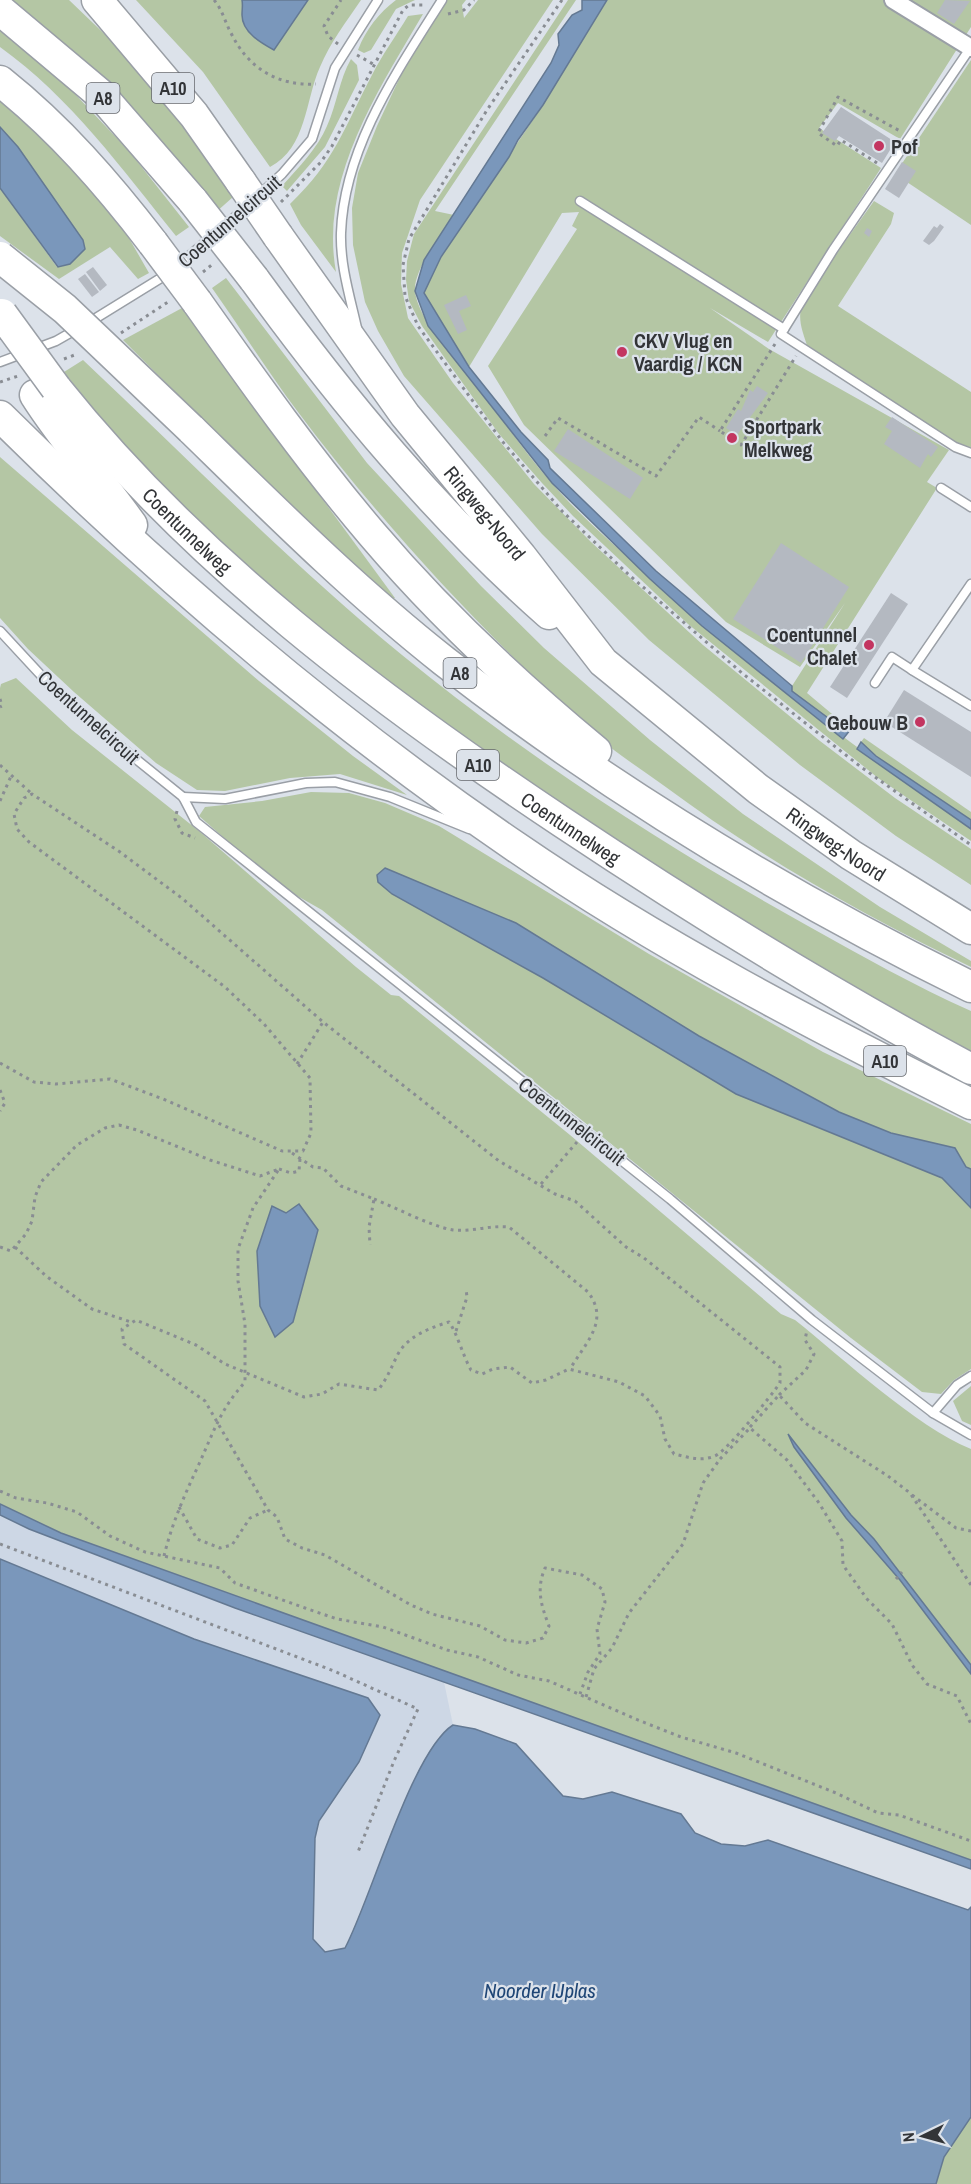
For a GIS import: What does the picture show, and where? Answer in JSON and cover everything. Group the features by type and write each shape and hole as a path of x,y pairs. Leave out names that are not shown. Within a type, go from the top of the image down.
{"highway":[{"name":"Ringweg-Noord","path":"97,0 155,66 242,182 363,359 444,465 521,556 603,662 758,789 851,855 971,929"},
{"name":"A8","path":"0,10 100,94 193,201 368,427 426,493 505,575 603,662"},
{"path":"0,81 31,106 73,146 153,243 335,490 374,536 475,645 546,710 615,767 763,875 893,949 971,987"},
{"name":"A8","path":"0,257 65,309 307,542 444,660 571,756 763,875"},
{"name":"A10","path":"1,323 43,380 54,424 105,487 166,574 272,665 389,758 518,849 720,973 846,1041 971,1104"},
{"name":"Coentunnelweg","path":"43,380 163,508 234,574 345,666 447,743 621,862 726,928 862,1009 971,1069"},
{"path":"0,416 166,574"}],"street":[{"path":"893,0 971,47"}],"lane":[{"path":"363,359 342,250 347,187 361,144 376,113 442,0"},
{"name":"Coentunnelcircuit","path":"0,362 56,340 105,314 169,273 199,250 282,174 305,149 320,122 335,68 379,1"},
{"path":"782,332 832,250 889,171 971,47"},
{"path":"579,201 955,447 971,453"},
{"path":"940,489 971,507"},
{"path":"912,670 971,584"},
{"name":"Coentunnelcircuit","path":"0,631 50,685 87,719 183,797 196,822 670,1199 812,1320 933,1413 971,1435"},
{"path":"875,683 892,657 971,706"},
{"path":"183,797 225,799 306,783 335,782 390,798 518,849"},
{"path":"933,1413 957,1385 971,1376"}],"path":[{"path":"214,0 246,58 268,76 304,85 330,84"},
{"path":"562,0 487,110 409,238 403,265 405,296 418,326 502,441 562,511 628,574 742,673 861,767 971,844"},
{"path":"277,205 321,162 332,146 372,64"},
{"path":"889,171 841,140 837,146 818,134 838,98 910,137"},
{"path":"117,335 189,293 217,261"},
{"path":"720,431 782,332"},
{"path":"545,436 558,418 656,476 699,417 741,445 802,347"},
{"path":"0,382 43,380 80,352"},
{"path":"0,699 2,706 0,707"},
{"path":"0,765 32,794 120,852 183,899 323,1022 499,1161 555,1194 575,1201 626,1247 644,1258 780,1367 780,1383 718,1457 703,1483 683,1545 629,1613 612,1648 594,1669 586,1697"},
{"path":"0,801 12,774"},
{"path":"32,794 24,798 14,814 17,829 29,842 225,987 264,1024 310,1078 311,1132 303,1151 292,1153"},
{"path":"297,1064 323,1022"},
{"path":"0,1063 34,1082 56,1084 110,1079 163,1099 260,1143 292,1153 313,1167 323,1168 341,1186 450,1229 466,1231 493,1225 509,1227 588,1292 597,1304 599,1315 592,1334 570,1369 546,1380 532,1383 510,1367 493,1368 482,1374 471,1370 457,1344 456,1331 467,1297 466,1289"},
{"path":"0,1089 5,1103 0,1112"},
{"path":"0,1247 11,1251 26,1234 32,1221 35,1197 41,1182 77,1145 105,1128 119,1125 137,1130 210,1160 260,1176 279,1169 291,1173 299,1171 300,1159"},
{"path":"541,1184 585,1132"},
{"path":"164,1556 179,1507 216,1421 244,1382 246,1372 245,1324 238,1281 238,1249 254,1208 279,1169"},
{"path":"370,1245 369,1227 374,1199"},
{"path":"15,1246 46,1276 93,1310 131,1322"},
{"path":"456,1331 449,1322 407,1341 398,1353 387,1379 378,1390 339,1384 322,1394 304,1397 225,1364 196,1345 149,1323 136,1320 122,1329 124,1344 205,1401 268,1509 277,1517 285,1539 325,1555 411,1605 432,1614 480,1626 505,1640 526,1643 543,1638 549,1626 541,1605 539,1583 546,1568 582,1575 602,1589 605,1602 597,1629 600,1654 588,1672 580,1694"},
{"path":"570,1369 619,1383 645,1396 660,1416 665,1439 674,1454 698,1460 718,1457 750,1428 779,1395 806,1370 814,1353 805,1336 812,1320"},
{"path":"779,1395 805,1423 888,1476 956,1528 971,1531"},
{"path":"750,1428 787,1460 819,1503 842,1541 843,1565 867,1599 892,1624 912,1665 927,1684 957,1696 971,1724"},
{"path":"0,1491 16,1498 47,1503 77,1512 110,1536 146,1552 220,1568 235,1583 337,1619 383,1627 447,1650 478,1658 518,1675 549,1681 681,1737 736,1753 836,1792 878,1813 899,1815 971,1841"},
{"path":"910,1493 971,1585"},
{"path":"179,1507 196,1539 220,1548 232,1545 250,1518 268,1509"},
{"path":"0,1544 334,1671 418,1709 394,1761 358,1852"},
{"path":"896,1579 903,1572"}],"shaded area":[{"path":"0,1515 235,1608 444,1682 453,1725 439,1736 410,1790 345,1948 325,1952 313,1939 315,1838 319,1821 359,1762 368,1698 194,1639 0,1559"}],"green space":[{"path":"12,0 69,0 142,70 170,104 233,197 215,213 76,55"},
{"path":"136,0 242,0 245,27 258,40 274,49 308,0 361,0 324,58 298,136 282,159 270,167 203,72"},
{"path":"396,0 415,0 396,9 371,50 364,53 358,50 374,22"},
{"path":"446,0 466,0 462,5 464,18 478,0 553,0 420,200 402,253 401,284 408,318 453,383 534,484 591,542 703,645 820,741 895,798 971,849 971,885 896,836 800,765 649,640 542,534 404,376 378,331 365,302 353,245 352,208 358,173 377,126 401,75"},
{"path":"568,0 576,0 435,211 454,215 430,251 416,281 417,301 422,313 438,338 530,457 584,517 683,607 763,674 845,738 971,829 971,841 878,778 688,624 573,516 499,434 422,326 409,301 406,280 407,261 414,234"},
{"path":"607,0 971,0 971,27 900,139 838,103 819,128 881,168 768,342 710,308 769,349 949,450 927,482 937,488 807,693 838,719 835,723 792,691 792,686 845,603 800,667 726,622 524,425 488,366 577,229 572,226 579,212 562,213 469,367 424,293 440,257 543,105"},
{"path":"423,14 371,105 344,170 336,203 333,237 336,272 301,225 290,204 318,173 328,158 376,68 408,16"},
{"path":"0,30 55,73 129,151 189,227 176,236 72,111 50,88 0,47"},
{"path":"351,59 357,65 359,80 325,147 287,191 282,186 313,150 327,126"},
{"path":"971,60 971,225 895,174"},
{"path":"0,97 82,173 126,233 149,273 138,279 110,247 59,279 0,236 0,188 57,267 18,147 0,127"},
{"path":"874,201 894,213 891,224 838,306 971,392 971,447 960,446 808,348 800,318 804,299"},
{"path":"226,278 367,463 481,586 544,648 650,740 743,814 880,907 971,961 971,967 851,906 774,861 613,749 556,699 440,581 332,455 287,397 212,288"},
{"path":"182,308 395,598 382,600 123,340"},
{"path":"83,360 320,584 360,620 450,693 599,800 702,865 869,959 971,1011 971,1053 739,922 512,774 368,668 247,571 149,480 64,372"},
{"path":"0,457 259,681 353,756 407,795 340,774 290,778 225,791 197,790 156,763 74,692 28,649 0,618"},
{"path":"16,678 72,730 199,831 356,967 391,995 399,996 570,1135 781,1314 795,1320 857,1372 927,1425 971,1449 971,1860 61,1533 0,1504 0,688 1,684"},
{"path":"864,738 971,812 971,820 876,756 861,742"},
{"path":"311,792 349,793 385,803 439,826 649,954 823,1052 971,1124 971,1169 966,1167 955,1148 891,1133 839,1112 699,1036 392,894 543,978 736,1094 942,1178 971,1208 971,1369 954,1380 941,1394 922,1392 851,1338 322,910 278,885 199,816 205,807 262,801"},
{"path":"971,1386 971,1425 962,1421 953,1401"},
{"path":"971,2117 971,2184 936,2184 944,2157"}],"water":[{"path":"242,0 308,0 274,50 258,40 245,27"},
{"path":"582,0 607,0 543,105 441,257 424,293 469,367 521,432 548,460 550,468 656,571 792,686 792,691 835,723 838,719 851,729 843,739 702,626 650,579 552,483 428,326 415,291 424,260 551,63 559,45 558,34 572,15 582,10"},
{"path":"0,127 18,147 83,240 85,249 70,264 58,267 0,188"},
{"path":"861,742 876,756 971,820 971,829 857,749"},
{"path":"385,868 516,923 699,1036 839,1112 891,1133 955,1148 966,1167 971,1169 971,1208 942,1178 736,1094 543,978 392,894 378,882 377,875"},
{"path":"299,1204 318,1230 293,1322 275,1337 260,1306 257,1251 272,1206 286,1213"},
{"path":"788,1434 851,1515 874,1539 971,1665 971,1674 900,1580 846,1518 794,1447"},
{"path":"0,1504 61,1533 971,1860 971,1869 235,1608 29,1529 0,1515"},
{"name":"Noorder IJplas","path":"0,1559 194,1639 368,1698 380,1715 359,1762 319,1821 315,1838 313,1939 325,1952 345,1948 393,1828 422,1764 438,1740 453,1725 475,1729 516,1744 563,1796 583,1799 612,1792 681,1814 695,1833 721,1844 745,1846 768,1840 968,1910 971,1907 971,2117 944,2157 936,2184 0,2184"}],"building":[{"path":"945,0 970,1 954,24 937,13"},
{"path":"841,107 895,142 882,163 839,136 835,141 822,133"},
{"path":"902,162 916,171 899,198 885,189"},
{"path":"940,224 944,227 934,241 929,245 923,241 934,226 937,228"},
{"path":"867,228 872,231 869,237 864,233"},
{"path":"93,267 107,285 100,291 86,272"},
{"path":"85,274 99,292 92,297 78,279"},
{"path":"466,295 471,306 459,311 467,330 458,334 444,305"},
{"path":"757,386 768,393 737,435 726,428 738,409 741,411 750,390 753,392"},
{"path":"892,417 938,447 931,457 928,454 920,468 884,444 892,431 885,427"},
{"path":"568,429 643,478 630,499 554,451"},
{"path":"781,543 849,587 801,663 733,619"},
{"name":"Coentunnel Chalet","path":"891,593 908,604 847,698 830,687"},
{"name":"Gebouw B","path":"904,690 971,732 971,777 884,722"}],"place":[{"name":"Pof","path":"879,146"},
{"name":"CKV Vlug en Vaardig / KCN","path":"622,352"},
{"name":"Sportpark Melkweg","path":"732,438"},
{"name":"Coentunnel Chalet","path":"869,645"},
{"name":"Gebouw B","path":"920,722"}]}
